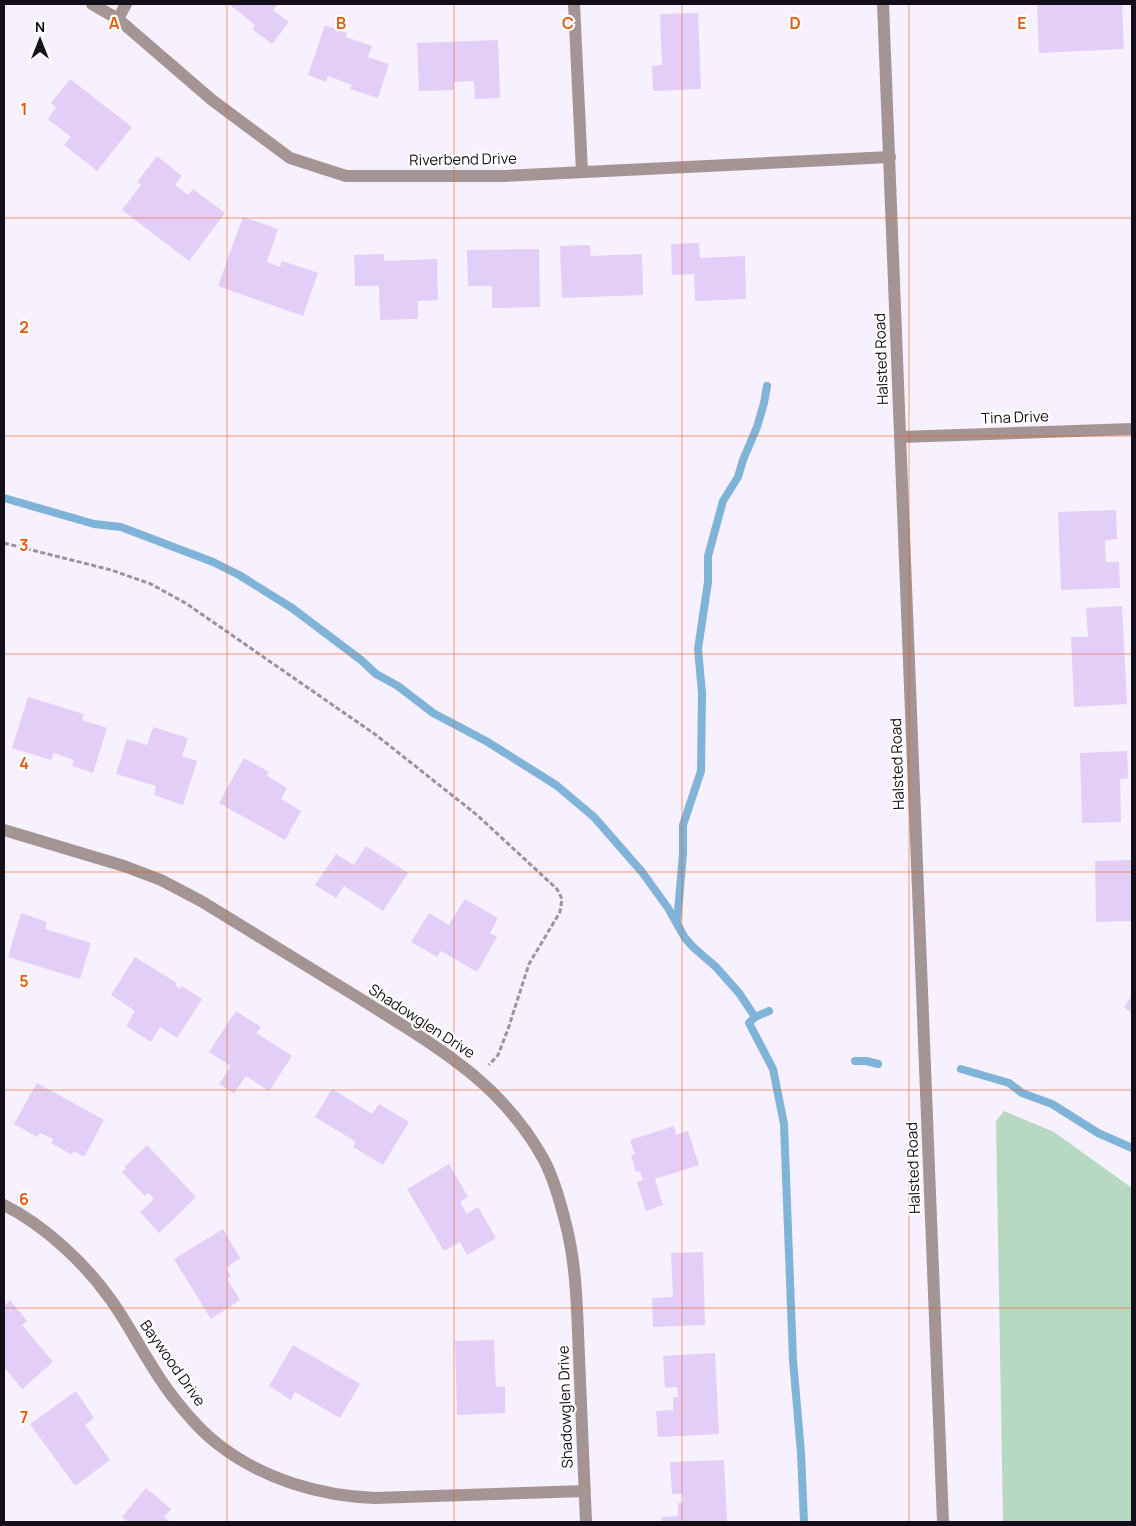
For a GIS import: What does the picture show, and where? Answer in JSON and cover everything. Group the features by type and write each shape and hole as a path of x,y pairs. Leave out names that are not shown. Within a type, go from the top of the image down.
{"street":[{"name":"Riverbend Drive","path":"92,4 118,19 212,100 290,158 346,176 504,176 890,157"},
{"path":"118,19 126,4"},
{"path":"574,4 582,172"},
{"name":"Halsted Road","path":"883,4 943,1522"},
{"name":"Tina Drive","path":"900,437 1132,429"},
{"name":"Shadowglen Drive","path":"4,830 124,866 169,884 201,901 438,1047 478,1078 506,1104 545,1162 557,1192 566,1223 572,1255 577,1317 586,1522"},
{"name":"Baywood Drive","path":"4,1205 54,1238 92,1276 111,1300 175,1400 218,1445 241,1460 278,1478 315,1491 348,1497 374,1498 585,1490"}],"path":[{"path":"4,543 111,570 151,584 187,604 376,735 477,815 557,889 562,899 560,912 529,964 498,1055 478,1078"}],"green space":[{"path":"1004,1111 1054,1132 1132,1188 1132,1522 1003,1522 996,1121"}],"building":[{"path":"229,4 278,4 273,10 289,22 272,44 252,29 255,25"},
{"path":"1037,4 1122,4 1124,49 1039,53"},
{"path":"698,13 701,89 653,91 652,66 662,65 660,14"},
{"path":"325,25 347,33 346,37 372,46 368,57 389,64 378,98 350,89 352,85 328,76 326,82 308,75"},
{"path":"498,40 500,98 475,99 474,81 454,82 454,90 419,91 417,43"},
{"path":"70,79 132,127 97,171 64,145 71,137 48,119 56,107 51,103"},
{"path":"157,156 182,176 175,185 188,195 193,189 225,213 189,261 122,210 141,185 137,182"},
{"path":"243,217 278,229 267,262 280,267 282,261 318,273 303,316 218,286"},
{"path":"699,243 700,258 745,256 746,299 695,301 694,274 672,275 671,244"},
{"path":"590,245 591,256 642,254 643,295 562,298 560,246"},
{"path":"539,249 540,307 492,308 492,286 468,286 467,250"},
{"path":"384,254 384,261 437,259 438,300 418,301 418,319 380,320 379,286 355,286 354,255"},
{"path":"1116,510 1117,539 1105,540 1106,562 1119,562 1120,588 1061,590 1058,512"},
{"path":"1122,606 1127,704 1074,707 1071,637 1088,637 1086,608"},
{"path":"28,697 84,714 82,720 107,728 93,773 72,766 74,760 54,753 51,760 12,748"},
{"path":"153,727 188,738 182,756 197,761 183,805 154,795 156,786 116,774 127,739 147,745"},
{"path":"1127,751 1128,778 1120,779 1121,822 1082,823 1080,753"},
{"path":"244,758 269,772 266,775 287,788 281,799 301,811 285,840 219,803"},
{"path":"366,846 408,873 383,911 344,886 336,898 315,885 336,854 354,865"},
{"path":"1132,860 1132,921 1096,922 1095,861"},
{"path":"465,899 498,918 490,933 497,937 477,972 441,951 437,957 411,942 429,913 449,925"},
{"path":"21,913 47,922 45,929 91,943 80,979 8,957"},
{"path":"135,957 177,983 175,985 180,989 182,986 202,999 177,1038 160,1027 151,1042 126,1026 135,1011 111,995"},
{"path":"1132,996 1132,1013 1124,1007"},
{"path":"236,1011 261,1027 256,1033 292,1056 269,1091 246,1076 234,1093 219,1084 231,1066 209,1052"},
{"path":"37,1083 104,1120 84,1157 74,1151 72,1155 51,1143 53,1139 40,1133 37,1137 14,1124"},
{"path":"332,1089 372,1114 379,1104 409,1122 383,1165 353,1147 356,1142 315,1117"},
{"path":"674,1126 676,1135 688,1131 699,1165 655,1179 663,1205 646,1211 637,1182 643,1180 640,1171 636,1172 631,1155 635,1155 630,1140"},
{"path":"147,1145 196,1197 159,1233 140,1212 154,1199 149,1193 145,1196 122,1172 126,1169 124,1167"},
{"path":"449,1164 468,1197 460,1202 467,1214 478,1207 496,1238 467,1255 460,1242 444,1251 407,1189"},
{"path":"223,1229 240,1258 226,1268 231,1276 227,1279 240,1300 211,1319 174,1259"},
{"path":"703,1252 705,1325 653,1327 652,1298 673,1297 671,1253"},
{"path":"10,1300 27,1321 22,1325 53,1362 22,1389 4,1367 4,1306"},
{"path":"494,1340 496,1387 505,1386 505,1413 457,1415 455,1341"},
{"path":"293,1345 360,1384 340,1418 295,1392 291,1400 269,1386"},
{"path":"715,1353 719,1434 658,1437 656,1411 673,1410 673,1397 678,1397 677,1387 665,1388 663,1356"},
{"path":"76,1391 94,1418 85,1425 110,1460 75,1486 30,1424"},
{"path":"724,1460 727,1522 662,1522 662,1517 678,1516 678,1503 683,1503 683,1494 672,1494 670,1462"},
{"path":"146,1488 171,1509 164,1517 170,1522 128,1522 122,1517"}],"waterway":[{"path":"677,923 683,854 683,825 701,771 702,693 698,649 708,582 708,556 723,501 738,477 757,427 767,386"},
{"path":"4,498 94,524 121,527 213,562 239,575 292,608 361,660 376,674 398,686 433,713 486,741 556,785 594,817 642,872 668,908 685,938 716,967 739,993 755,1017"},
{"path":"769,1011 755,1017 749,1023 773,1069 784,1124 793,1360 801,1453 804,1522"},
{"path":"855,1061 878,1064"},
{"path":"961,1069 1009,1083 1022,1093 1052,1104 1098,1133 1132,1148"}]}
